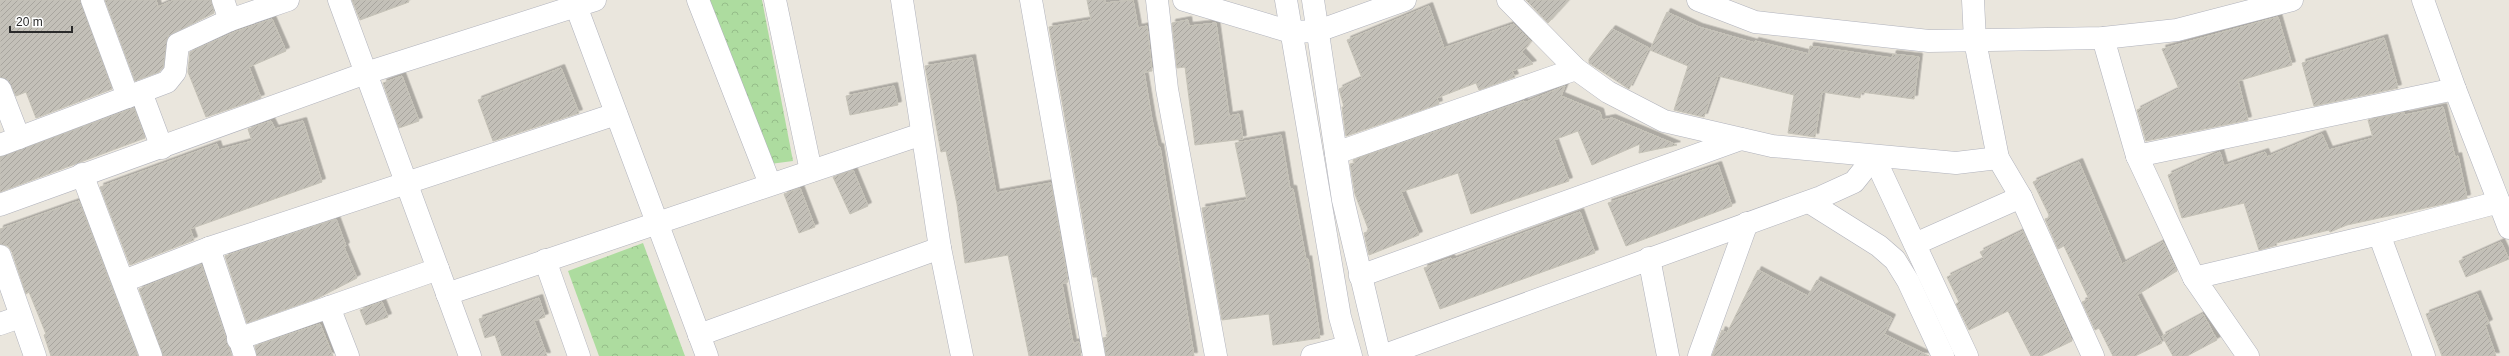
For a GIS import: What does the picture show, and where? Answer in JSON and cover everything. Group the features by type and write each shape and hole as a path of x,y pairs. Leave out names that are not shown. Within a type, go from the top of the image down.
{"street":[{"path":"92,0 134,95 162,148"},
{"path":"223,0 230,20"},
{"path":"0,89 10,142 134,95 172,77 175,72 178,44 230,20 288,0"},
{"path":"339,0 470,356"},
{"path":"698,0 770,184"},
{"path":"775,0 811,171"},
{"path":"902,0 940,248 962,356"},
{"path":"1031,0 1094,356"},
{"path":"1157,0 1167,89 1216,356"},
{"path":"1184,0 1292,32 1318,30 1405,0"},
{"path":"1286,0 1349,351 1312,356"},
{"path":"1314,0 1343,200 1360,276 1381,356 1649,258 1809,202 1854,182 1874,157"},
{"path":"1508,0 1576,69 1608,92 1664,121 1772,146 1874,157 1956,163 1998,158"},
{"path":"1698,0 1755,22 1929,41 2103,38 2177,30 2292,0"},
{"path":"1973,0 1975,41 1998,158 2021,197 2093,356"},
{"path":"2423,0 2455,89 2509,228"},
{"path":"0,205 82,174 162,148 366,73 586,3 616,114 707,356"},
{"path":"2103,38 2137,156 2194,278 2248,356"},
{"path":"1336,153 1576,69"},
{"path":"2137,156 2455,89"},
{"path":"124,281 209,248 616,114"},
{"path":"447,294 545,260 658,225 770,184 922,134"},
{"path":"1360,276 1741,139"},
{"path":"1874,157 1967,356"},
{"path":"82,174 124,281 151,356"},
{"path":"1915,244 2021,197"},
{"path":"1809,202 1879,246 1895,260 1908,281 1943,356"},
{"path":"2194,278 2378,234 2499,202"},
{"path":"1699,356 1747,223"},
{"path":"2378,234 2424,356"},
{"path":"209,248 242,347 329,307 438,269"},
{"path":"699,335 940,248"},
{"path":"0,256 20,317 36,356"},
{"path":"1649,258 1668,356"},
{"path":"545,260 579,356"},
{"path":"329,307 348,356"},
{"path":"0,324 20,317"}],"green space":[{"path":"709,0 762,0 793,161 770,164"},
{"path":"643,243 685,356 599,356 568,271"}],"building":[{"path":"0,0 80,0 112,89 36,118 26,92 16,96 8,80 0,77"},
{"path":"105,0 156,0 158,7 174,0 211,0 214,13 168,36 163,67 159,72 135,81"},
{"path":"352,0 408,0 409,2 360,20"},
{"path":"1087,0 1105,0 1105,3 1133,0 1138,28 1147,26 1152,71 1144,72 1152,120 1158,147 1160,147 1194,356 1106,356 1103,338 1108,337 1097,277 1093,277 1049,27 1091,20"},
{"path":"1526,0 1569,0 1548,23"},
{"path":"1429,6 1444,48 1514,24 1531,41 1522,52 1533,64 1512,71 1515,77 1479,90 1476,83 1437,98 1439,104 1346,136 1342,107 1344,107 1339,89 1362,78 1347,40"},
{"path":"1667,12 1699,27 1755,43 1755,41 1809,54 1810,46 1892,58 1893,54 1919,57 1914,99 1861,92 1860,98 1822,92 1815,137 1788,133 1794,95 1718,76 1704,117 1674,110 1688,66 1650,50"},
{"path":"2278,17 2292,65 2238,81 2248,120 2146,141 2137,110 2179,89 2162,49"},
{"path":"272,19 286,51 249,67 261,98 206,117 188,72 190,52 235,32"},
{"path":"1188,20 1189,26 1216,23 1229,116 1239,114 1243,139 1195,145 1185,67 1177,68 1172,23"},
{"path":"1612,29 1649,48 1629,89 1589,63 1589,59"},
{"path":"2384,38 2398,88 2314,106 2302,63"},
{"path":"972,58 996,193 1051,183 1068,282 1062,284 1073,343 1079,342 1081,356 1029,356 1008,255 965,263 957,204 946,151 941,152 925,66"},
{"path":"561,68 579,113 493,141 478,100"},
{"path":"402,76 419,121 399,128 383,83"},
{"path":"894,86 898,105 850,115 846,96"},
{"path":"1565,86 1561,96 1600,112 1602,120 1612,118 1677,145 1639,153 1640,144 1592,165 1578,131 1554,140 1569,181 1471,214 1458,173 1401,192 1419,235 1369,255 1364,233 1369,231 1355,194 1350,164 1355,163 1353,160 1524,101 1524,103"},
{"path":"2443,107 2455,157 2458,156 2467,198 2347,225 2330,232 2329,230 2276,243 2277,245 2259,250 2244,203 2182,218 2168,175 2220,152 2224,166 2265,152 2267,157 2322,134 2329,150 2373,138 2368,120 2404,112 2405,115"},
{"path":"134,108 145,138 0,192 0,157"},
{"path":"271,121 275,129 303,121 322,182 190,229 194,240 130,265 100,187 217,144 219,150 252,141 248,129"},
{"path":"1281,135 1290,189 1293,189 1306,260 1308,259 1320,338 1273,345 1269,314 1222,320 1202,208 1247,200 1235,143"},
{"path":"2079,162 2122,264 2163,242 2177,271 2137,295 2162,343 2135,356 2113,356 2099,328 2095,330 2082,302 2089,299 2064,246 2058,249 2045,219 2050,217 2033,182"},
{"path":"1718,165 1732,206 1626,246 1608,203"},
{"path":"853,170 868,206 850,214 833,177"},
{"path":"800,188 815,227 799,233 784,194"},
{"path":"79,201 138,356 51,356 44,335 46,334 29,292 26,294 12,252 8,246 0,244 0,229"},
{"path":"1580,212 1595,253 1440,309 1424,268 1451,258 1452,260"},
{"path":"336,219 346,246 344,247 357,278 318,298 247,323 225,256"},
{"path":"2023,231 2072,341 2041,356 2031,356 2008,311 1969,330 1956,304 1959,302 1947,277 1984,259 1980,252"},
{"path":"2501,242 2509,259 2466,277 2459,261"},
{"path":"201,264 232,356 163,356 139,289"},
{"path":"1758,270 1808,296 1817,280 1892,318 1884,334 1929,356 1712,356 1722,330 1727,333"},
{"path":"2477,294 2489,323 2485,325 2496,356 2442,356 2426,314"},
{"path":"539,298 545,317 534,321 547,356 502,356 495,335 485,338 479,319"},
{"path":"382,302 388,317 366,325 360,310"},
{"path":"2203,314 2217,340 2187,356 2173,356 2162,336"},
{"path":"320,324 333,356 257,356 255,346"}]}
